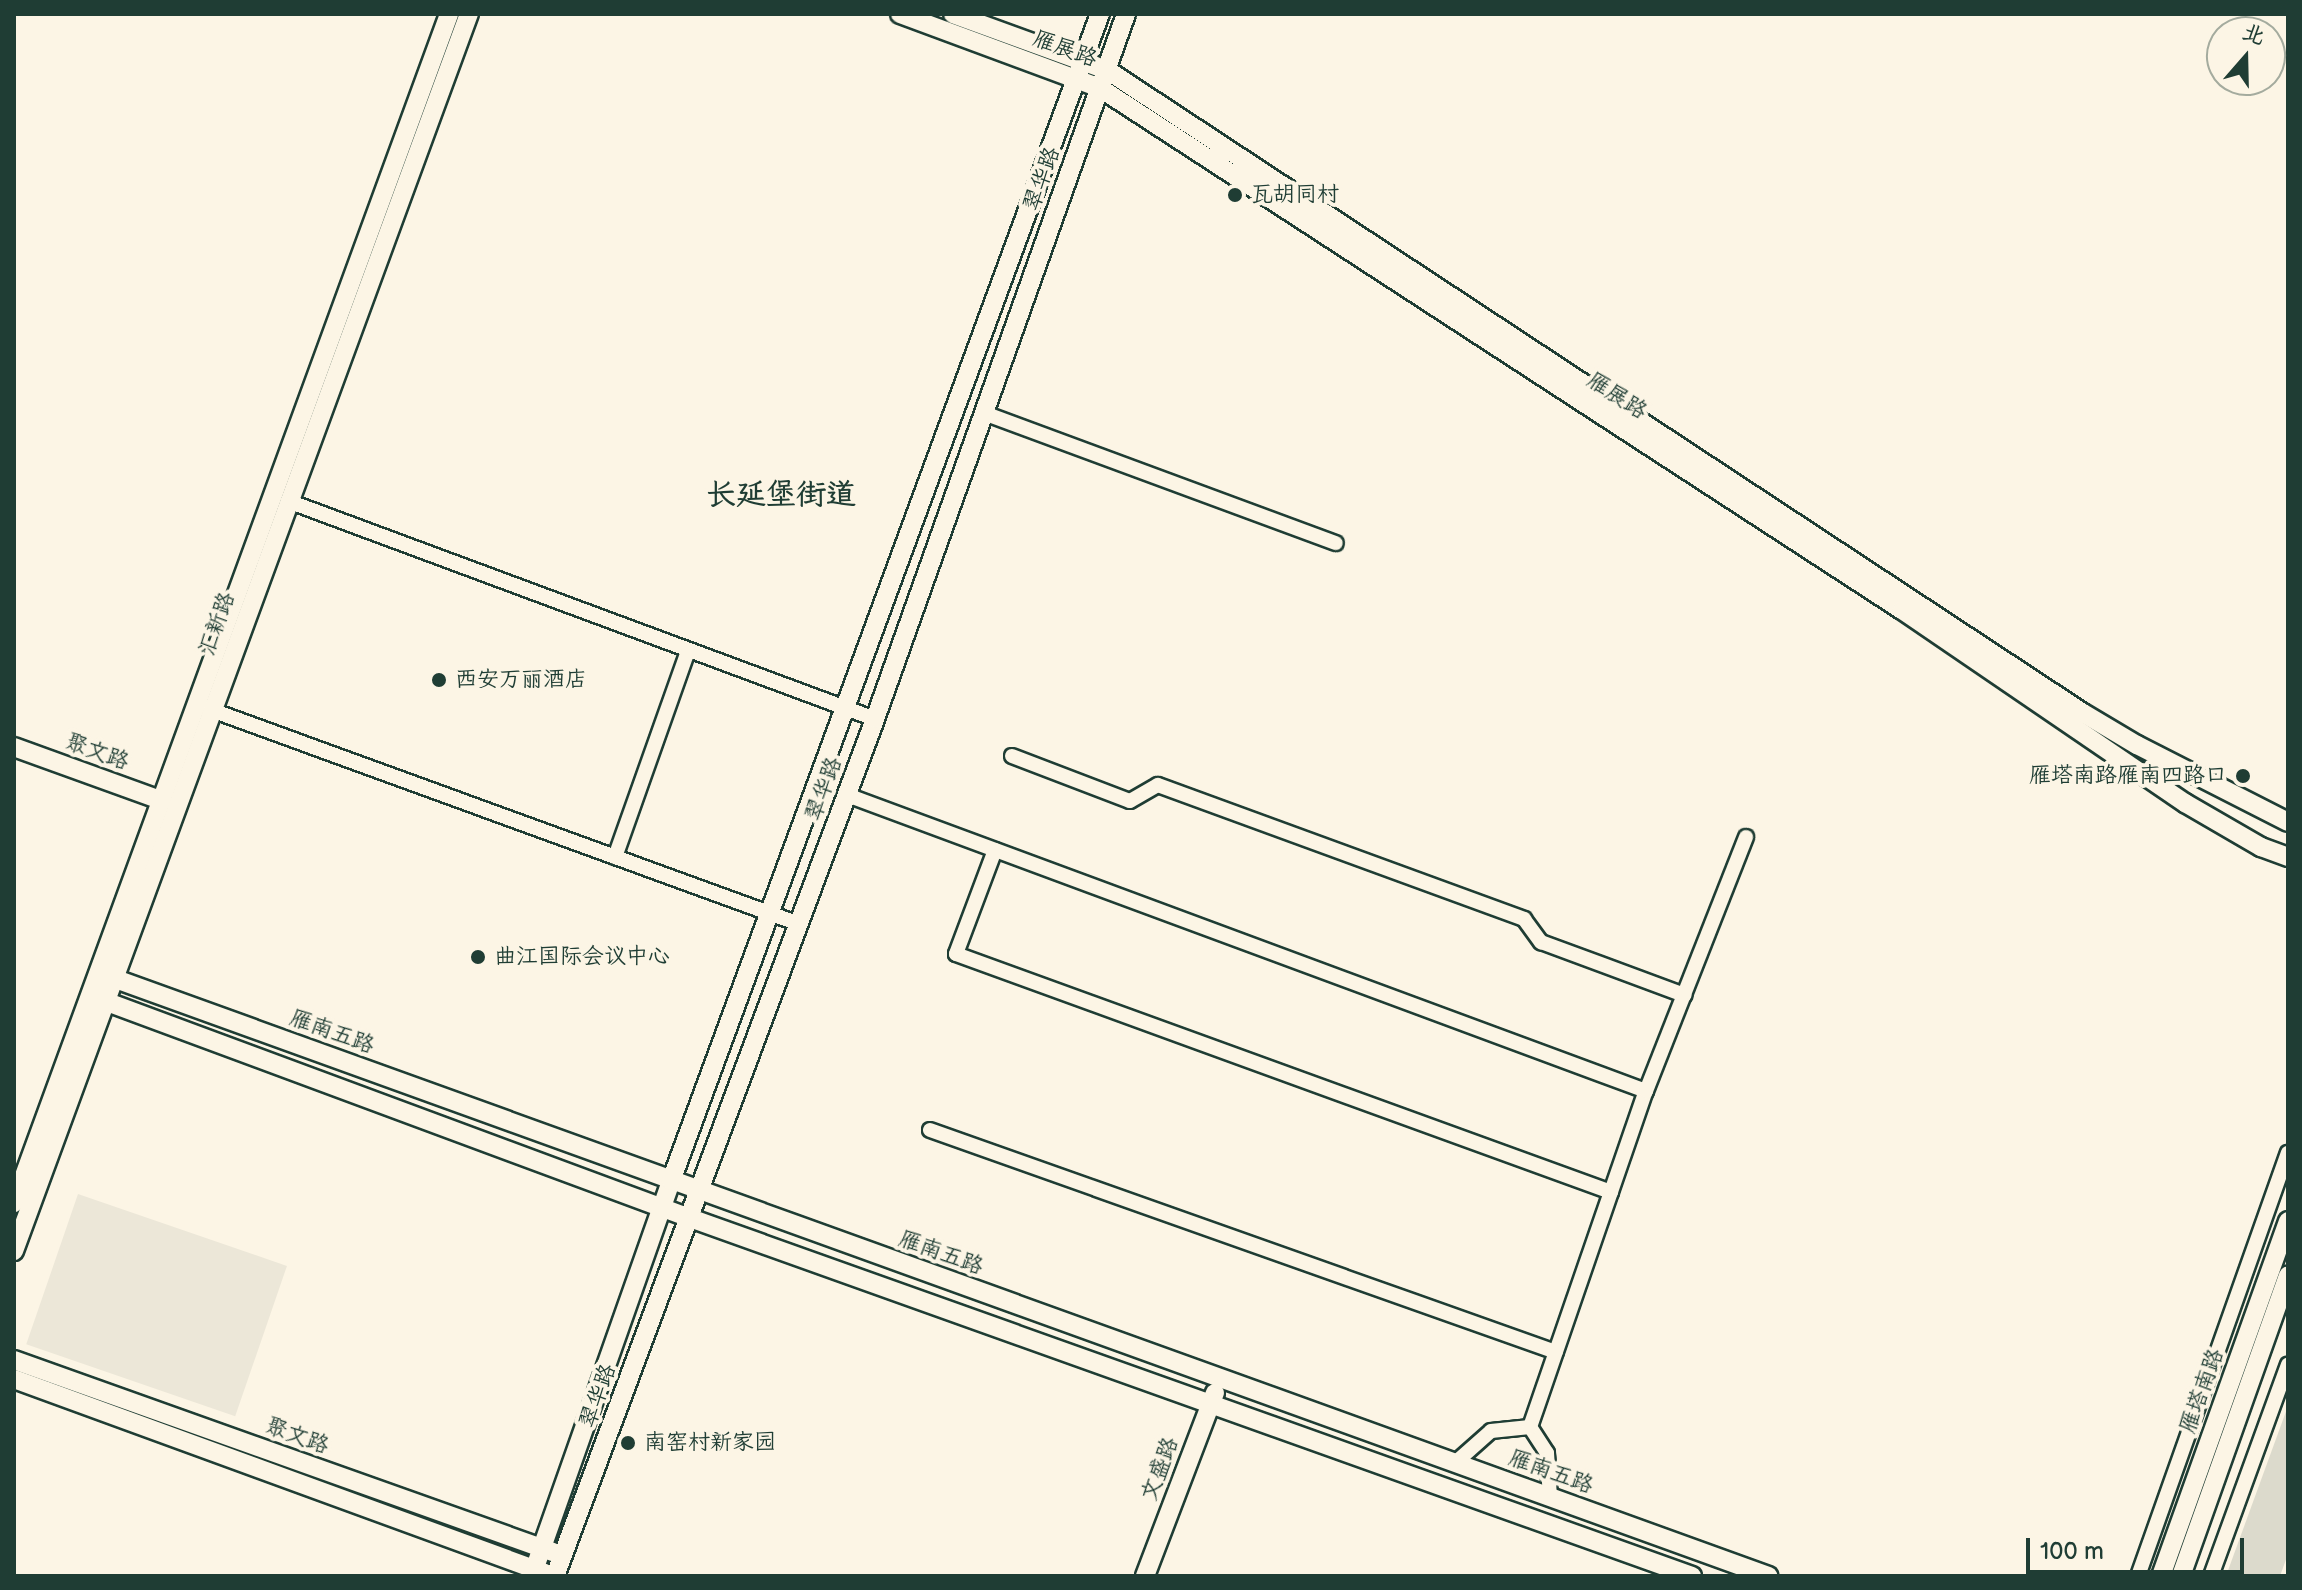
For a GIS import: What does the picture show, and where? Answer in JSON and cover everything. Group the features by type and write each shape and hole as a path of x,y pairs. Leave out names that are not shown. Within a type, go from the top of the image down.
{"main road":[{"name":"汇新路","path":"106,975 205,708 449,14"},
{"name":"汇新路","path":"14,1251 163,801 205,708 288,501 469,14"},
{"name":"雁展路","path":"900,14 1103,79 2083,713 2137,745 2288,822"},
{"name":"雁展路","path":"953,14 1079,70"},
{"name":"翠华路","path":"533,1572 671,1181 1100,14"},
{"name":"翠华路","path":"554,1576 875,719 1126,14"},
{"name":"雁展路","path":"1103,79 1902,610 2185,803 2261,847 2288,857"},
{"name":"聚文路","path":"14,747 163,801"},
{"name":"雁南五路","path":"106,975 1768,1576"},
{"name":"汇新路","path":"14,1203 98,998"},
{"path":"98,998 690,1218 1690,1576"},
{"name":"雁塔南路","path":"2181,1576 2277,1295 2288,1221"},
{"name":"雁塔南路","path":"2161,1576 2277,1295 2288,1276"},
{"name":"聚文路","path":"14,1360 563,1556"},
{"name":"聚文路","path":"14,1379 533,1572 554,1576"},
{"name":"文盛路","path":"1145,1576 1220,1379"}],"street":[{"path":"984,413 1336,543"},
{"path":"288,501 875,719"},
{"path":"615,857 688,651"},
{"path":"205,708 799,924"},
{"path":"1012,756 1130,801 1158,785 1524,919 1541,942 1684,995"},
{"path":"847,795 1646,1091"},
{"path":"1530,1427 1646,1091 1746,837"},
{"path":"995,850 956,954 1611,1192"},
{"path":"930,1130 1556,1352"},
{"path":"2138,1576 2288,1153"},
{"path":"2241,1284 2277,1295"},
{"path":"2211,1576 2288,1365"},
{"path":"1455,1463 1491,1431 1530,1427"},
{"path":"1530,1427 1547,1453 1550,1497"}],"shaded area":[{"path":"78,1194 287,1266 235,1416 26,1344"},
{"path":"2288,1406 2288,1554 2280,1576 2226,1576"}],"place":[{"name":"瓦胡同村","path":"1235,195"},
{"name":"西安万丽酒店","path":"439,680"},
{"name":"雁塔南路雁南四路口","path":"2243,776"},
{"name":"曲江国际会议中心","path":"478,957"},
{"name":"南窑村新家园","path":"628,1443"}],"district":[{"name":"长延堡街道","path":"781,495"}]}
